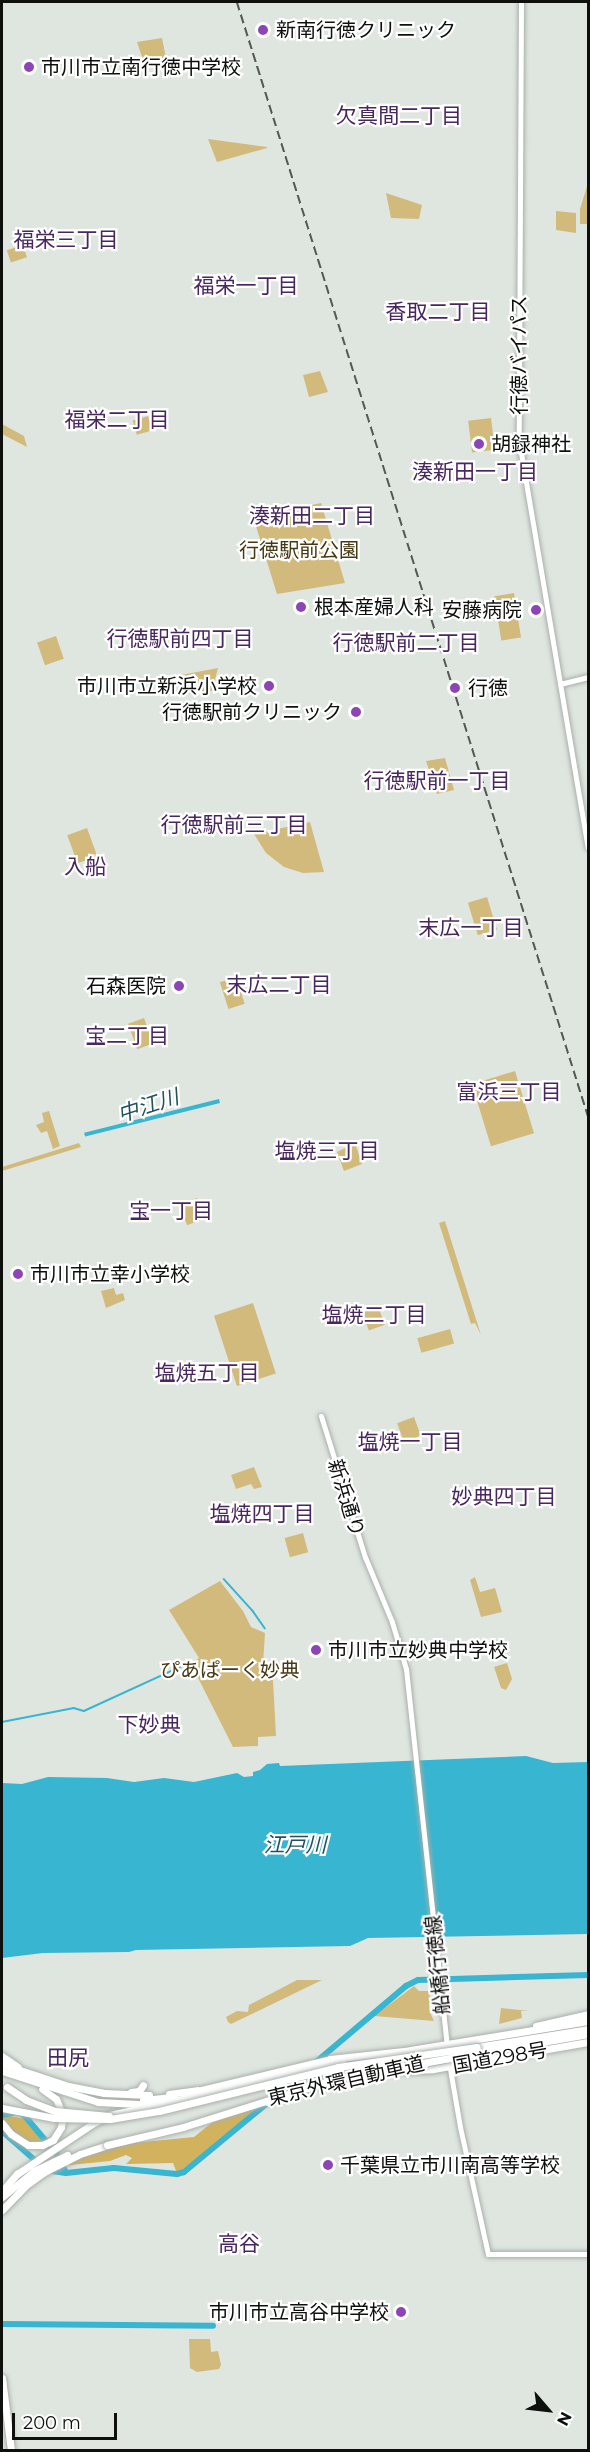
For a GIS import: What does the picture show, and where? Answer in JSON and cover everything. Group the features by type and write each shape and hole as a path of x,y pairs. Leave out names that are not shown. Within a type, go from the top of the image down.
{"highway":[{"path":"501,2035 588,2014"},
{"name":"国道298号","path":"92,2099 163,2098 341,2057 446,2044 588,2021"},
{"name":"東京外環自動車道","path":"107,2145 183,2127 330,2080 588,2029"},
{"name":"東京外環自動車道","path":"123,2117 192,2103 349,2065 588,2034"},
{"name":"国道298号","path":"2,2071 92,2099 113,2103 157,2104 333,2064 359,2064 418,2070 588,2045"},
{"path":"2,2056 45,2080"},
{"path":"2,2064 45,2080 90,2090 151,2095 208,2088"},
{"path":"2,2123 11,2134 28,2145 42,2145 53,2140 63,2124 60,2107 49,2093 29,2081"},
{"path":"2,2083 26,2100 55,2111 123,2117"},
{"path":"90,2090 135,2092 143,2085"},
{"path":"2,2191 22,2170 100,2119 157,2104"},
{"path":"2,2108 64,2119 123,2117"},
{"path":"2,2199 27,2176 49,2163 72,2153 107,2145"},
{"path":"2,2210 25,2186 45,2172 71,2158 107,2145"},
{"path":"2,2199 11,2182 22,2170"},
{"path":"2,2378 10,2451"},
{"path":"2,2408 10,2451"}],"main road":[{"name":"行徳バイパス","path":"522,2 519,441 588,847"},
{"path":"560,684 588,677"},
{"name":"新浜通り","path":"321,1416 373,1579"},
{"name":"船橋行徳線","path":"373,1579 398,1639 411,1701 446,2044 460,2127 488,2254 588,2254"}],"green space":[{"path":"162,38 166,58 143,60 137,42"},
{"path":"208,139 267,147 267,148 217,162"},
{"path":"588,183 588,224 580,224 580,209"},
{"path":"386,193 422,205 419,219 391,218"},
{"path":"556,211 576,213 576,233 556,230"},
{"path":"23,245 27,257 11,263 7,250"},
{"path":"320,371 328,392 309,397 303,375"},
{"path":"148,416 152,430 137,435 133,420"},
{"path":"491,418 495,450 472,453 468,421"},
{"path":"2,424 24,436 27,447 2,434"},
{"name":"行徳駅前公園","path":"321,503 345,583 277,594 255,517"},
{"path":"514,593 521,637 501,641 494,596"},
{"path":"56,636 64,659 45,665 37,643"},
{"path":"218,668 212,691 185,694 181,675"},
{"path":"445,758 454,790 437,794 426,761"},
{"path":"310,822 324,872 303,873 284,867 266,853 254,834"},
{"path":"87,828 97,856 78,863 67,835"},
{"path":"487,897 497,930 478,935 468,903"},
{"path":"236,977 245,1004 228,1009 220,982"},
{"path":"144,1018 153,1043 137,1049 128,1024"},
{"path":"515,1071 534,1133 491,1146 472,1084"},
{"path":"49,1111 60,1146 53,1149 47,1131 41,1133 36,1125 44,1122 42,1113"},
{"path":"79,1143 81,1147 2,1171 2,1167"},
{"path":"355,1143 362,1164 344,1171 337,1152"},
{"path":"197,1198 205,1219 187,1225 179,1205"},
{"path":"445,1221 481,1335 475,1323 471,1324 439,1223"},
{"path":"114,1288 116,1295 123,1293 125,1300 106,1308 101,1291"},
{"path":"253,1303 276,1373 237,1386 214,1316"},
{"path":"378,1306 385,1325 369,1331 362,1312"},
{"path":"450,1329 454,1343 421,1353 417,1338"},
{"path":"414,1417 421,1436 404,1442 397,1423"},
{"path":"254,1467 262,1487 254,1489 251,1484 236,1489 231,1475"},
{"path":"303,1533 308,1552 290,1557 285,1538"},
{"path":"475,1577 480,1592 495,1588 502,1612 481,1617 470,1580"},
{"name":"ぴあぱーく妙典","path":"220,1581 243,1611 251,1627 265,1633 262,1680 273,1680 276,1736 258,1737 258,1746 233,1747 191,1664 199,1658 169,1610"},
{"path":"507,1663 512,1679 506,1690 501,1688 494,1667"},
{"path":"297,1980 322,1980 231,2024 228,2022 226,2017 237,2011 248,2012 249,2005"},
{"path":"414,1986 419,1991 430,1991 429,2010 434,2021 374,2016"},
{"path":"501,2008 529,2011 521,2011 522,2018 499,2024"},
{"path":"189,2339 210,2339 211,2352 218,2351 221,2365 219,2369 197,2372 190,2368"}],"shaded area":[{"path":"260,2105 230,2134 179,2172 176,2171 173,2163 126,2164 132,2158 126,2155 110,2161 70,2165 64,2162 70,2159 72,2162 79,2159 78,2157 113,2145 194,2137 220,2116"},
{"path":"10,2116 26,2119 45,2141 30,2142 14,2133 2,2118"}],"water":[{"path":"219,1099 220,1103 85,1137 84,1133"},
{"name":"江戸川","path":"526,1756 553,1763 588,1762 588,1934 368,1938 350,1946 43,1953 2,1958 2,1783 22,1784 48,1777 107,1778 134,1782 164,1778 194,1782 237,1773 244,1777 253,1776 253,1772 267,1764 279,1763 280,1766"}],"waterway":[{"path":"224,1579 265,1628"},
{"path":"2,1722 74,1708 84,1711 191,1662"},
{"path":"316,2062 406,1986 418,1980 588,1975"},
{"path":"46,2170 66,2173 114,2168 177,2174 184,2172 299,2077"},
{"path":"2,2115 17,2112 24,2115 56,2153 66,2173"},
{"path":"2,2131 38,2163"},
{"path":"2,2324 213,2326"}],"railway":[{"path":"237,2 588,1116"}],"place":[{"name":"新南行徳クリニック","path":"263,30"},
{"name":"市川市立南行徳中学校","path":"29,67"},
{"name":"胡録神社","path":"479,444"},
{"name":"根本産婦人科","path":"301,607"},
{"name":"安藤病院","path":"536,610"},
{"name":"市川市立新浜小学校","path":"269,686"},
{"name":"行徳","path":"455,688"},
{"name":"行徳駅前クリニック","path":"356,712"},
{"name":"石森医院","path":"179,986"},
{"name":"市川市立幸小学校","path":"18,1274"},
{"name":"市川市立妙典中学校","path":"316,1650"},
{"name":"千葉県立市川南高等学校","path":"328,2165"},
{"name":"市川市立高谷中学校","path":"401,2312"}],"district":[{"name":"欠真間二丁目","path":"399,116"},
{"name":"福栄三丁目","path":"66,240"},
{"name":"福栄一丁目","path":"246,286"},
{"name":"香取二丁目","path":"438,312"},
{"name":"福栄二丁目","path":"117,420"},
{"name":"湊新田一丁目","path":"475,472"},
{"name":"湊新田二丁目","path":"312,516"},
{"name":"行徳駅前四丁目","path":"180,639"},
{"name":"行徳駅前二丁目","path":"406,643"},
{"name":"行徳駅前一丁目","path":"437,781"},
{"name":"行徳駅前三丁目","path":"234,825"},
{"name":"入船","path":"85,867"},
{"name":"末広一丁目","path":"471,928"},
{"name":"末広二丁目","path":"279,985"},
{"name":"宝二丁目","path":"127,1036"},
{"name":"富浜三丁目","path":"509,1092"},
{"name":"塩焼三丁目","path":"327,1151"},
{"name":"宝一丁目","path":"171,1211"},
{"name":"塩焼二丁目","path":"374,1315"},
{"name":"塩焼五丁目","path":"207,1373"},
{"name":"塩焼一丁目","path":"410,1442"},
{"name":"妙典四丁目","path":"504,1497"},
{"name":"塩焼四丁目","path":"262,1514"},
{"name":"下妙典","path":"149,1725"},
{"name":"田尻","path":"68,2058"},
{"name":"高谷","path":"239,2244"}],"water label":[{"name":"中江川","path":"148,1106"}]}
